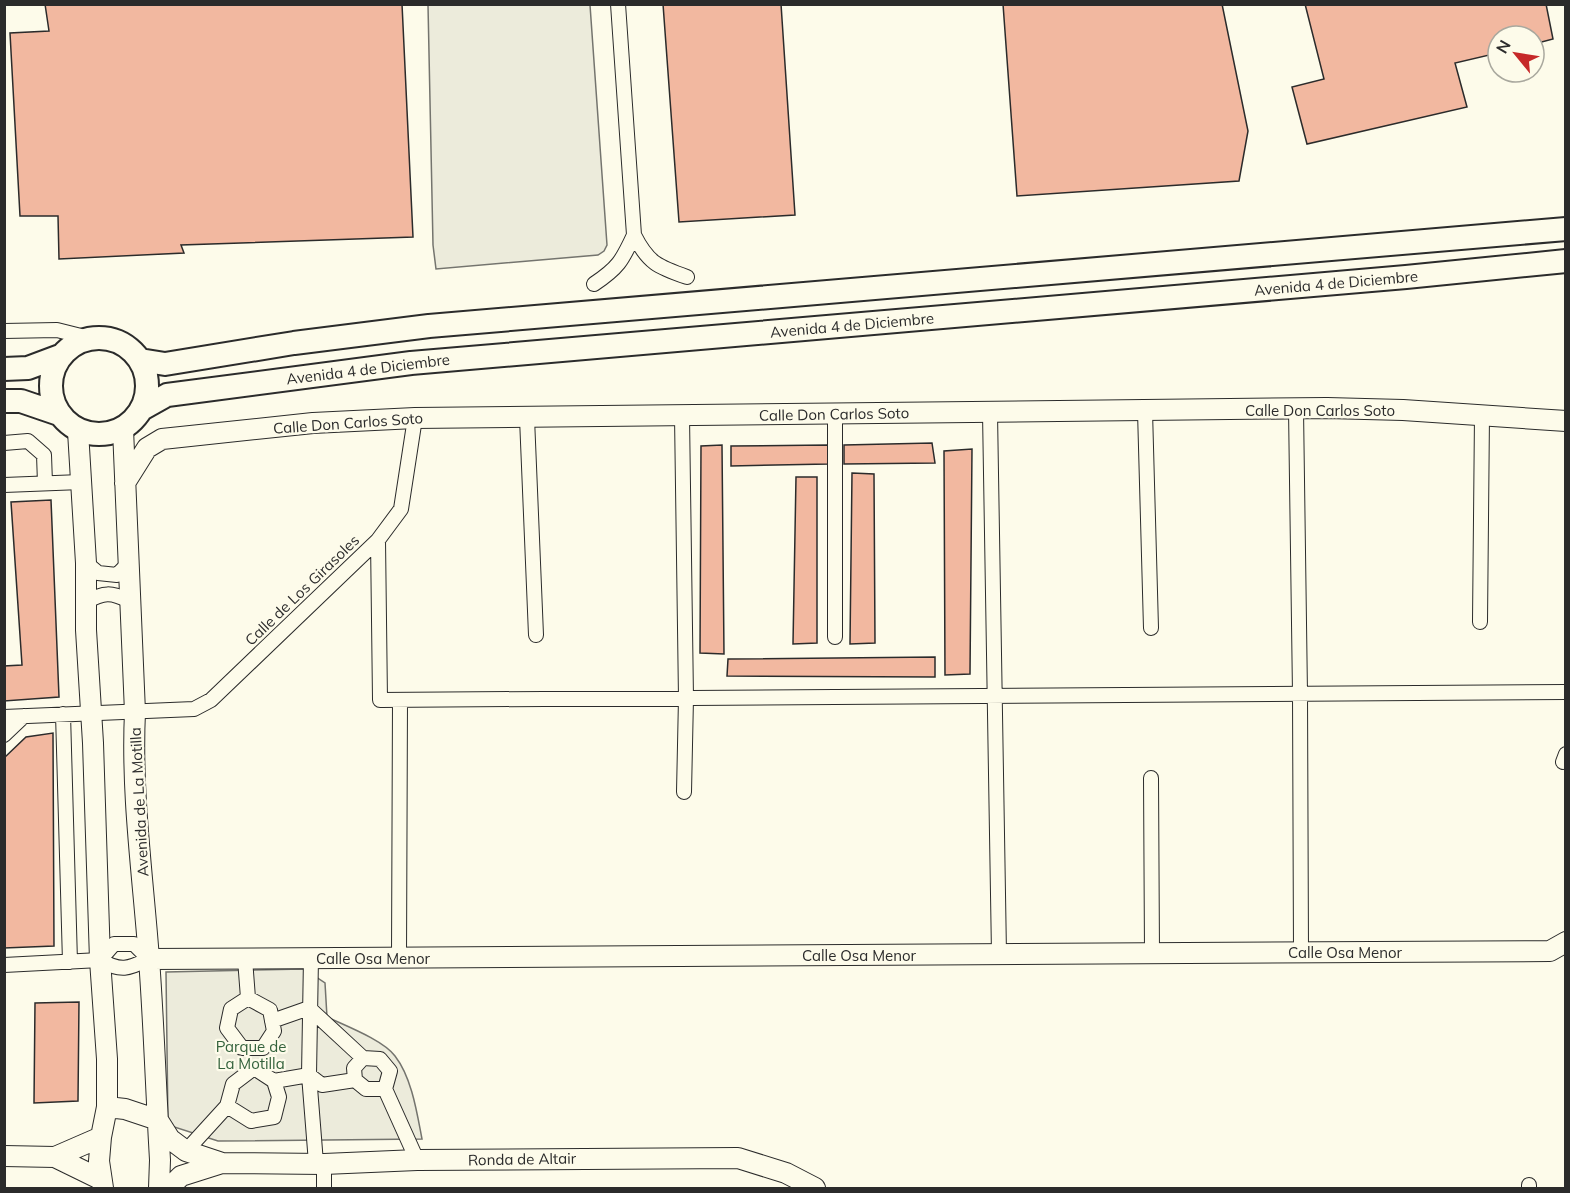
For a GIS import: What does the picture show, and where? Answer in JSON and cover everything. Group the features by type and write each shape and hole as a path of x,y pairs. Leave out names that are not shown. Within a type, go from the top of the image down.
{"main road":[{"path":"140,360 148,387 142,408 134,420 123,429 108,434 93,435 68,424 59,414 51,381 53,370 60,356 68,348 89,338 104,337 118,341 140,360 165,364 294,343 429,326 1566,229"},
{"name":"Avenida 4 de Diciembre","path":"142,408 167,394 411,363 1566,261"},
{"path":"4,369 28,368 60,356"},
{"path":"4,401 21,401 59,414"}],"street":[{"path":"618,4 634,235 649,259 663,268 687,277"},
{"path":"594,284 614,271 634,235"},
{"path":"4,331 57,330 89,338"},
{"name":"Calle Don Carlos Soto","path":"124,483 147,448 162,439 313,423 415,418 1327,408 1403,410 1566,421"},
{"path":"1296,409 1300,694 1300,952"},
{"path":"1145,411 1151,628"},
{"path":"990,412 999,954"},
{"path":"835,414 835,637"},
{"path":"1480,622 1482,415"},
{"path":"682,416 686,698 684,792"},
{"name":"Calle de Los Girasoles","path":"4,717 194,709 211,700 378,540 401,509 415,418"},
{"path":"527,418 536,634"},
{"name":"Avenida de La Motilla","path":"123,429 135,712 137,820 149,959 160,1160 159,1188"},
{"path":"78,430 86,563 100,960 107,1059 106,1107 101,1137 102,1184"},
{"path":"4,443 28,441 45,454 45,483"},
{"path":"4,485 81,482"},
{"path":"378,540 380,700 1566,692"},
{"path":"86,563 98,573 117,575 129,563"},
{"path":"86,602 101,594 117,595 129,602"},
{"path":"399,958 400,700"},
{"path":"63,714 70,962"},
{"path":"4,735 24,716"},
{"path":"1151,778 1152,953"},
{"name":"Calle Osa Menor","path":"149,959 1550,951 1566,942"},
{"path":"4,965 100,960 114,968 132,967 149,959 134,944 114,944 100,960"},
{"path":"311,958 309,1075 324,1188"},
{"path":"245,959 248,998"},
{"path":"248,998 270,1010 274,1031 263,1048 242,1048 227,1028 231,1009 248,998"},
{"path":"272,1021 309,1008"},
{"path":"309,1008 363,1058 380,1059 390,1071 385,1089 417,1160"},
{"path":"254,1048 254,1068"},
{"path":"363,1058 354,1068 355,1080 366,1089 385,1089"},
{"path":"227,1107 251,1122 274,1118 279,1097 274,1081 254,1068"},
{"path":"186,1151 227,1107 233,1084 254,1068"},
{"path":"274,1081 309,1075 322,1085 355,1080"},
{"path":"106,1107 125,1109 158,1120"},
{"name":"Ronda de Altair","path":"158,1120 170,1139 186,1151 222,1163"},
{"path":"55,1158 101,1137"},
{"path":"4,1156 55,1158 102,1184"},
{"name":"Ronda de Altair","path":"169,1188 181,1176 222,1163 738,1158 786,1173 815,1188"}],"green space":[{"path":"428,5 590,5 607,245 604,251 598,255 436,269 433,245"},
{"name":"Parque de La Motilla","path":"304,969 325,983 327,1017 382,1044 395,1056 410,1085 422,1139 218,1141 168,1125 166,972"}],"building":[{"path":"45,4 402,4 413,237 181,245 184,253 59,259 58,216 20,216 10,33 49,31"},
{"path":"663,4 781,4 795,215 679,222"},
{"path":"1003,4 1222,4 1248,131 1239,181 1017,196"},
{"path":"1305,4 1546,4 1553,39 1546,41 1546,24 1486,24 1486,56 1455,63 1467,107 1307,144 1292,87 1324,79"},
{"path":"932,443 935,463 844,464 844,445"},
{"path":"722,445 724,654 700,653 701,446"},
{"path":"828,445 828,464 731,466 731,446"},
{"path":"972,449 970,674 945,675 944,451"},
{"path":"852,473 874,474 875,643 850,644"},
{"path":"796,477 817,477 817,643 793,644"},
{"path":"51,500 59,697 4,701 4,666 22,665 11,502"},
{"path":"935,657 935,677 727,676 728,659"},
{"path":"53,733 54,946 4,948 4,758 26,737"},
{"path":"79,1002 78,1101 34,1103 35,1003"}]}
